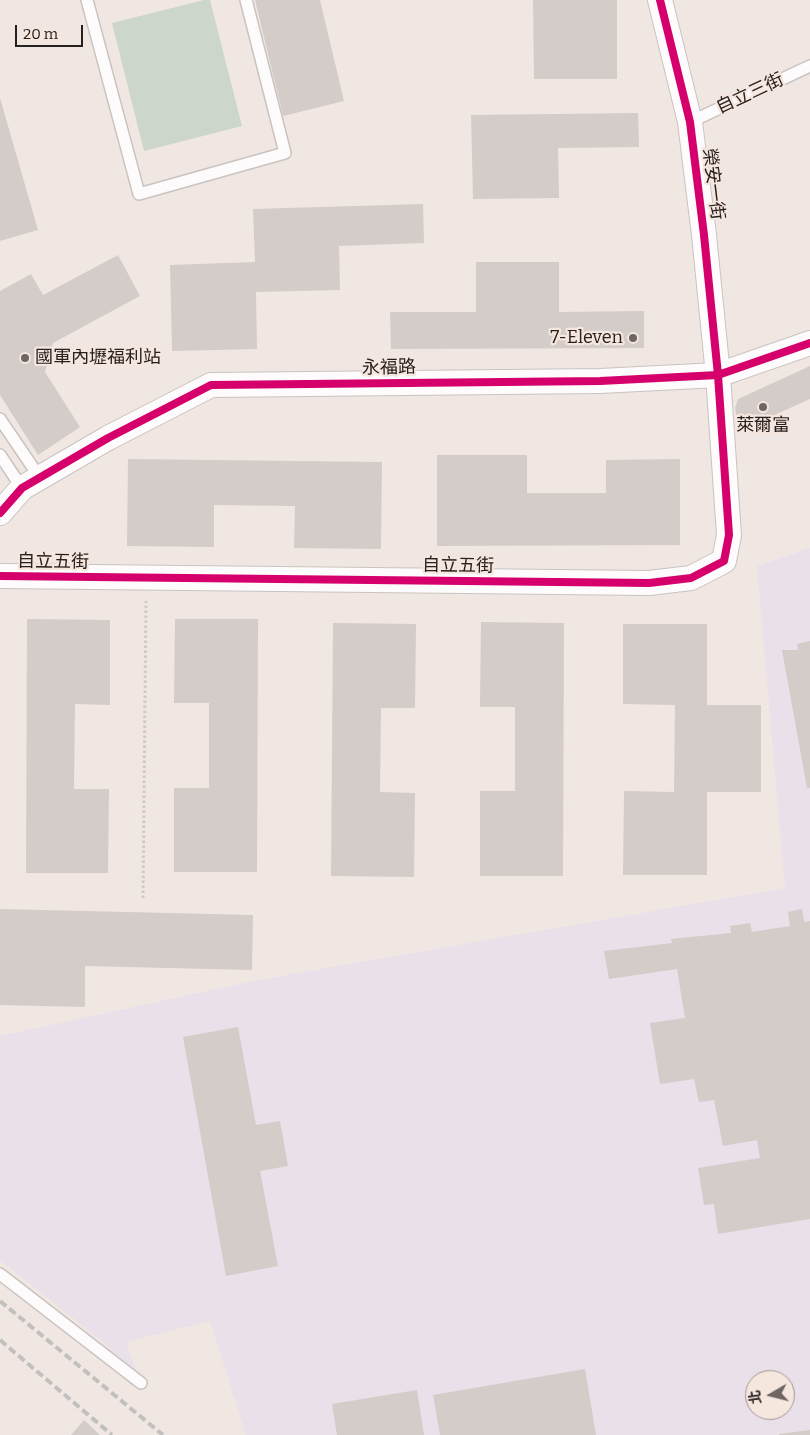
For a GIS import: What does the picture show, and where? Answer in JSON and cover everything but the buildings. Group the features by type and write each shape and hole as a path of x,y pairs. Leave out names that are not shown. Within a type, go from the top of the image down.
{"street":[{"name":"榮安一街","path":"660,0 690,122 718,374"},
{"name":"永福路","path":"0,513 31,483 108,438 211,385 600,381 718,374 810,343"},
{"name":"自立五街","path":"0,576 649,583 691,578 724,561 728,535 718,374"}],"lane":[{"path":"87,0 139,194 285,152 246,0"},
{"name":"自立三街","path":"690,122 810,66"},
{"path":"0,419 31,483"},
{"path":"0,455 31,483"},
{"path":"0,1274 141,1383"}],"path":[{"path":"143,898 146,578"}],"shaded area":[{"path":"210,0 242,126 144,151 112,23"},
{"path":"810,548 810,1435 246,1435 210,1321 126,1342 141,1383 108,1346 0,1260 0,1036 258,980 785,888 757,566"}],"railway":[{"path":"0,1301 163,1435"},
{"path":"0,1340 112,1435"}],"cycle path":[{"path":"0,576 649,583 691,578 724,561 729,535 718,375 704,235 690,122 660,0"},
{"path":"0,513 22,488 108,438 211,385 600,381 718,375 810,343"}],"place":[{"name":"7-Eleven","path":"633,338"},
{"name":"國軍內壢福利站","path":"25,358"},
{"name":"萊爾富","path":"763,407"}]}
